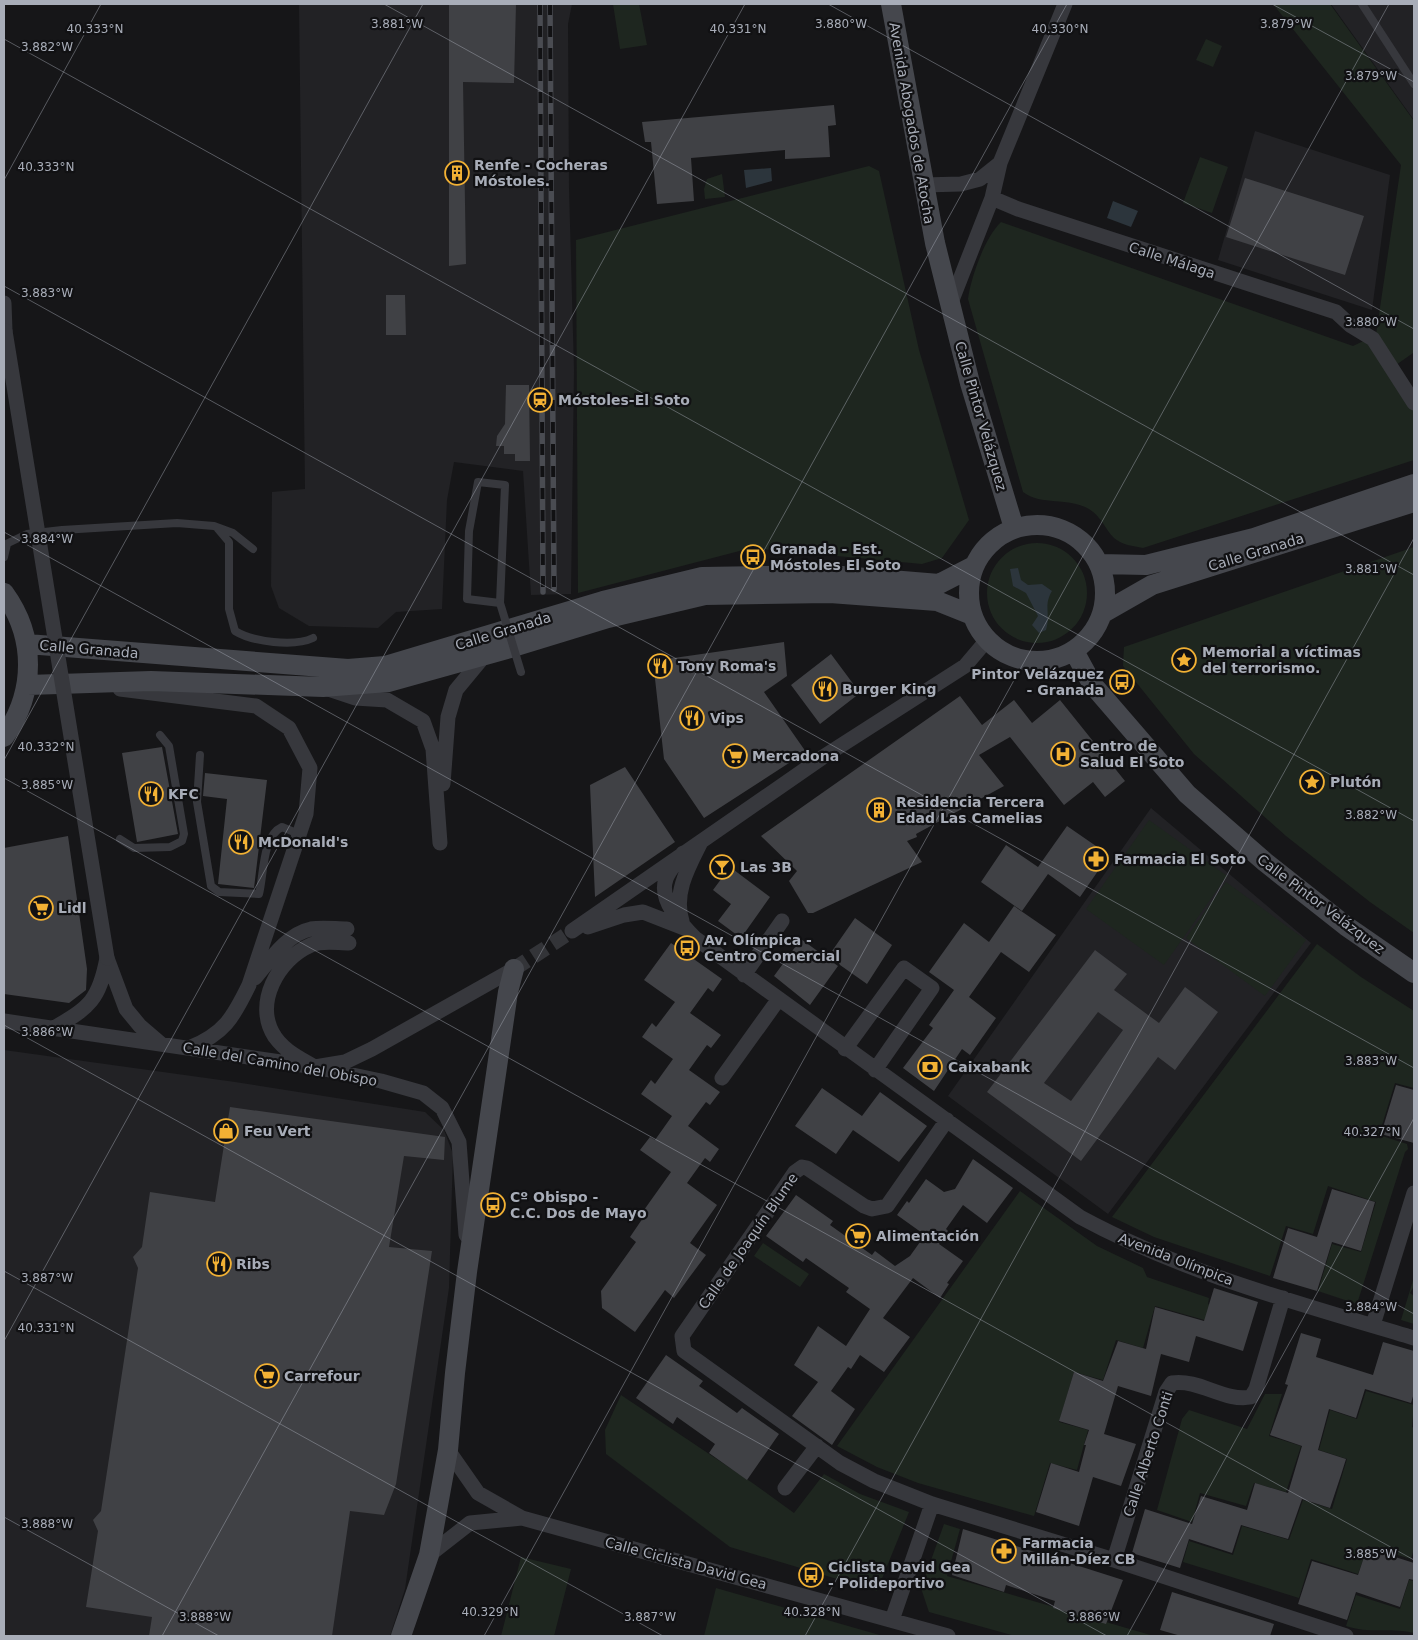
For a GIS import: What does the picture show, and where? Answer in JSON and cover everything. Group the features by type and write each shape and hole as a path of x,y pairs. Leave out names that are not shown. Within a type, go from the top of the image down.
{"street":[{"name":"Avenida Abogados de Atocha","path":"891,4 934,243"},
{"path":"950,305 992,198 1000,163 1065,4"},
{"path":"923,185 961,184 980,179 1000,163"},
{"name":"Calle Málaga","path":"992,198 1018,209 1336,312 1350,325 1373,339 1414,403"},
{"name":"Calle Pintor Velázquez","path":"934,243 975,401 1014,528"},
{"path":"4,302 5,331 107,958 126,1009 140,1026 161,1044"},
{"name":"Calle Granada","path":"1100,564 1146,565 1164,561 1254,538 1414,484"},
{"name":"Calle Granada","path":"1103,613 1152,585 1414,502"},
{"path":"1028,524 1052,525 1060,528 1075,535 1088,546 1100,564 1106,588 1103,613 1094,631 1074,651 1042,661 1022,660 1003,652 987,640 972,615 968,591 974,566 986,546 998,536 1014,528 1028,524"},
{"name":"Calle Granada","path":"27,644 348,669 385,666 603,601 702,577 830,575 939,584 974,566"},
{"path":"4,591 19,617 27,644 29,664 28,685 18,716 4,737"},
{"name":"Calle Granada","path":"28,685 151,681 323,687 388,682 485,656 608,618 705,595 830,593 928,600 937,601 972,615"},
{"path":"683,885 643,912 624,915 572,931 823,757 965,666 987,640"},
{"name":"Calle Pintor Velázquez","path":"1074,651 1092,684 1187,794 1272,868 1346,926 1414,973"},
{"path":"323,687 356,698 387,700 423,721 433,749 440,843 448,717 456,690 485,656"},
{"path":"92,683 120,689 256,706 290,728 310,768 306,814 249,985 236,1012 226,1026 211,1038 186,1048"},
{"path":"684,928 680,914 679,895 688,869 702,840"},
{"path":"666,898 665,879 683,853"},
{"name":"Avenida Olímpica","path":"666,898 684,928"},
{"name":"Avenida Olímpica","path":"643,912 684,928 744,975 845,1049 947,1120 1080,1217 1158,1255 1283,1298 1414,1338"},
{"path":"744,975 782,921"},
{"path":"249,985 284,944 301,933 312,929 348,936 312,945 285,962 278,972 267,1001 268,1022 274,1036 290,1053 315,1067 345,1062 372,1049 514,968"},
{"path":"54,1028 78,1014 92,1002 102,985 107,958"},
{"path":"401,1636 429,1555 448,1450 454,1373 467,1272 508,992 514,968"},
{"path":"845,1049 904,968 932,988 875,1070"},
{"path":"722,1078 778,1000"},
{"name":"Calle del Camino del Obispo","path":"4,1021 315,1067 413,1088 428,1096 442,1108 459,1142 462,1159 467,1272"},
{"name":"Calle de Joaquín Blume","path":"947,1120 887,1206 880,1209 864,1206 807,1168 802,1167 795,1172 682,1336 684,1351 840,1464 874,1481 932,1504 1114,1560 1346,1636"},
{"path":"1373,1325 1414,1193"},
{"name":"Calle Alberto Conti","path":"1114,1560 1166,1392 1172,1383 1186,1381 1240,1399 1251,1397 1256,1389 1283,1298"},
{"path":"785,1488 817,1446"},
{"name":"Calle Ciclista David Gea","path":"448,1450 478,1494 522,1518 948,1636"},
{"path":"892,1620 932,1504"},
{"path":"429,1555 470,1523 522,1518"}],"lane":[{"path":"1362,4 1414,84"},
{"path":"500,603 466,599 469,531 478,482 505,485 500,603 521,672"},
{"path":"4,557 5,545 27,534 177,523 214,526 232,533 253,548"},
{"path":"214,526 229,542 229,609 232,626 235,631 250,639 300,643 313,638"},
{"path":"120,839 134,848 170,847 182,841 184,834 169,746 160,735"},
{"path":"200,754 197,802 211,886 219,892 259,894 268,844 275,830 282,827 299,834"}],"shaded area":[{"path":"299,4 572,4 568,24 569,188 574,370 571,594 531,595 523,471 454,462 447,500 442,609 396,612 378,628 309,626 279,608 271,586 272,492 305,489"},
{"path":"613,4 639,4 647,45 620,49"},
{"path":"1273,4 1330,4 1414,121 1413,353 1396,365 1414,408 1414,460 1143,548 1128,545 1114,538 1097,515 1089,509 1073,503 1038,499 1023,492 968,299 972,280 984,247 1001,222 1353,346 1376,335 1401,165"},
{"path":"1331,4 1414,4 1414,120"},
{"path":"1206,39 1222,46 1213,67 1196,60"},
{"path":"1255,131 1390,175 1372,310 1218,260"},
{"path":"1200,157 1228,167 1212,213 1183,203"},
{"path":"869,166 879,171 919,350 969,520 942,558 922,564 751,548 578,593 576,240"},
{"path":"771,168 772,181 746,188 744,170"},
{"path":"722,174 725,197 705,199 704,189 707,179"},
{"path":"1113,201 1138,211 1131,227 1107,218"},
{"path":"1037,543 1047,544 1065,551 1079,565 1086,583 1086,603 1079,621 1065,635 1047,642 1037,643 1027,642 1009,635 995,621 988,603 987,593 988,583 995,565 1009,551 1027,544"},
{"path":"1414,547 1414,933 1370,902 1286,836 1194,754 1123,666 1124,647"},
{"path":"1018,568 1021,580 1028,585 1042,584 1052,591 1047,606 1048,619 1046,630 1039,633 1032,625 1038,616 1026,593 1013,586 1010,569"},
{"path":"1151,808 1311,943 1108,1214 948,1096"},
{"path":"1149,820 1227,876 1164,965 1086,909"},
{"path":"1226,882 1306,940 1265,996 1186,938"},
{"path":"1317,944 1361,977 1414,1011 1414,1088 1395,1083 1379,1135 1407,1144 1408,1149 1405,1152 1357,1304 1318,1291 1332,1244 1361,1252 1376,1202 1328,1186 1313,1234 1286,1226 1270,1276 1154,1237 1112,1217"},
{"path":"4,1050 235,1082 425,1112 444,1130 453,1154 449,1288 405,1589 390,1636 4,1636"},
{"path":"1020,1191 1097,1246 1143,1268 1147,1277 1209,1298 1208,1304 1213,1306 1208,1321 1155,1306 1143,1348 1116,1340 1103,1380 1074,1372 1059,1422 1088,1430 1077,1470 1050,1463 1034,1516 918,1483 877,1467 837,1446"},
{"path":"763,1243 809,1274 800,1287 754,1256"},
{"path":"1414,1277 1414,1286 1410,1293 1414,1296 1414,1324 1401,1320"},
{"path":"1366,1391 1414,1405 1412,1427 1414,1428 1414,1549 1411,1559 1368,1546 1358,1574 1311,1559 1299,1598 1183,1562 1189,1541 1233,1555 1242,1526 1289,1540 1303,1500 1332,1509 1347,1459 1319,1450 1330,1410 1357,1419"},
{"path":"1265,1394 1282,1394 1269,1436 1301,1446 1286,1492 1254,1483 1246,1506 1200,1493 1192,1522 1157,1510 1182,1419 1189,1410 1247,1429"},
{"path":"621,1395 794,1513 824,1474 860,1494 909,1512 877,1591 730,1547 606,1454 605,1430"},
{"path":"944,1524 960,1529 947,1576 1154,1636 1015,1636 929,1612 921,1588"},
{"path":"521,1557 571,1569 554,1636 501,1636"},
{"path":"1409,1580 1414,1581 1414,1633 1397,1630 1363,1630 1346,1626 1356,1595 1400,1609"},
{"path":"716,1588 883,1636 704,1636"}],"building":[{"name":"Renfe - Cocheras Móstoles.","path":"449,4 516,4 514,83 463,82 466,264 449,266"},
{"path":"834,105 836,125 828,126 830,157 785,159 785,150 691,158 694,201 657,204 651,142 645,142 642,122"},
{"path":"1245,178 1364,216 1345,275 1226,237"},
{"path":"386,295 405,295 406,335 386,335"},
{"path":"506,385 529,385 530,461 515,461 515,454 504,454 504,446 496,446 497,436 505,424"},
{"path":"784,642 787,676 764,692 806,752 704,818 664,759 653,661"},
{"name":"Burger King","path":"831,654 860,693 820,724 791,685"},
{"name":"Residencia Tercera Edad Las Camelias","path":"960,696 982,725 1014,700 1032,723 1060,700 1125,781 1105,797 1093,782 1064,805 1010,737 979,755 1004,786 916,834 917,837 907,841 922,862 813,913 808,913 789,881 797,871 761,836"},
{"name":"KFC","path":"162,747 178,834 137,842 122,753"},
{"path":"625,767 675,842 595,897 590,785"},
{"name":"McDonald's","path":"205,773 267,780 254,888 218,884 227,799 203,796"},
{"path":"1067,826 1109,855 1080,897 1048,874 1022,911 981,882 1006,845 1038,867"},
{"name":"Lidl","path":"68,836 87,969 86,990 69,1003 4,994 4,848"},
{"path":"730,867 770,897 741,938 718,921 731,904 713,890"},
{"path":"1014,906 1056,935 1029,972 1001,952 969,997 996,1018 970,1055 962,1049 934,1091 903,1068 933,1028 929,1025 954,990 929,972 964,923 989,942"},
{"path":"855,918 892,945 867,984 840,965 832,951"},
{"path":"801,939 838,966 810,1005 774,976"},
{"path":"671,943 722,979 713,992 708,988 690,1013 721,1035 711,1048 707,1045 689,1070 720,1092 710,1105 706,1102 688,1126 719,1149 710,1162 705,1158 687,1183 717,1205 690,1243 706,1255 674,1298 665,1290 635,1332 602,1308 601,1291 636,1242 630,1237 647,1212 644,1210 671,1172 640,1150 650,1137 655,1140 672,1116 641,1094 651,1080 655,1084 673,1059 642,1037 652,1023 656,1027 675,1002 644,980"},
{"path":"1095,950 1127,974 1114,990 1159,1023 1185,987 1218,1012 1175,1070 1158,1057 1081,1161 987,1092","holes":["1098,1012 1123,1030 1071,1101 1044,1083"]},
{"path":"1396,1085 1414,1090 1414,1143 1381,1134"},
{"path":"822,1088 862,1116 880,1092 927,1126 899,1162 853,1130 836,1154 795,1126"},
{"name":"Carrefour","path":"230,1107 445,1137 444,1160 404,1156 389,1247 432,1251 396,1484 384,1515 350,1511 332,1636 149,1636 152,1617 86,1607 98,1531 93,1520 101,1511 138,1268 133,1257 142,1247 150,1192 215,1202"},
{"path":"973,1159 1013,1188 987,1223 963,1205 946,1229 948,1231 939,1244 963,1261 947,1283 949,1284 940,1298 913,1278 883,1318 910,1337 884,1372 860,1355 851,1369 848,1367 831,1391 855,1409 832,1445 792,1416 818,1382 794,1365 818,1326 846,1346 870,1309 846,1292 849,1288 806,1258 803,1262 766,1236 796,1195 833,1221 830,1225 872,1255 875,1251 895,1266 910,1256 925,1235 897,1215 907,1201 909,1203 926,1179 944,1192 955,1189"},
{"path":"1332,1189 1375,1202 1361,1251 1332,1242 1317,1291 1273,1278 1288,1228 1317,1237"},
{"path":"1214,1288 1258,1302 1243,1351 1196,1336 1189,1362 1161,1354 1151,1396 1118,1386 1104,1434 1136,1444 1121,1486 1093,1477 1079,1526 1036,1512 1051,1463 1079,1472 1089,1430 1059,1421 1074,1372 1103,1381 1118,1341 1146,1349 1155,1307 1204,1321"},
{"path":"1301,1333 1321,1339 1316,1357 1373,1375 1383,1342 1414,1351 1414,1393 1411,1403 1365,1389 1356,1418 1329,1409 1318,1450 1346,1459 1341,1475 1330,1508 1302,1499 1288,1539 1241,1525 1232,1553 1189,1539 1180,1568 1132,1553 1145,1509 1192,1524 1201,1496 1247,1510 1255,1483 1288,1493 1302,1446 1270,1435 1288,1385 1285,1384"},
{"path":"666,1355 703,1381 699,1386 737,1413 742,1408 779,1434 747,1480 709,1453 715,1444 677,1417 673,1424 636,1398"},
{"path":"963,1529 1123,1580 1106,1624 1053,1608 1055,1601 1006,1585 1004,1592 952,1575"},
{"path":"1367,1548 1414,1563 1414,1580 1409,1579 1400,1607 1356,1592 1347,1620 1298,1604 1312,1561 1358,1575"},
{"path":"1172,1592 1274,1624 1270,1636 1181,1636 1160,1630"}],"tunnel":[{"path":"514,969 572,931"}],"railway":[{"path":"540,4 543,592"},
{"path":"550,4 554,589"}],"place":[{"name":"Renfe - Cocheras Móstoles.","path":"457,173"},
{"name":"Móstoles-El Soto","path":"540,400"},
{"name":"Granada - Est. Móstoles El Soto","path":"753,557"},
{"name":"Memorial a víctimas del terrorismo.","path":"1184,660"},
{"name":"Tony Roma's","path":"660,666"},
{"name":"Pintor Velázquez - Granada","path":"1122,682"},
{"name":"Burger King","path":"825,689"},
{"name":"Vips","path":"692,718"},
{"name":"Centro de Salud El Soto","path":"1063,754"},
{"name":"Mercadona","path":"735,756"},
{"name":"Plutón","path":"1312,782"},
{"name":"KFC","path":"151,794"},
{"name":"Residencia Tercera Edad Las Camelias","path":"879,810"},
{"name":"McDonald's","path":"241,842"},
{"name":"Farmacia El Soto","path":"1096,859"},
{"name":"Las 3B","path":"722,867"},
{"name":"Lidl","path":"41,908"},
{"name":"Av. Olímpica - Centro Comercial","path":"687,948"},
{"name":"Caixabank","path":"930,1067"},
{"name":"Feu Vert","path":"226,1131"},
{"name":"Cº Obispo - C.C. Dos de Mayo","path":"493,1205"},
{"name":"Alimentación","path":"858,1236"},
{"name":"Ribs","path":"219,1264"},
{"name":"Carrefour","path":"267,1376"},
{"name":"Farmacia Millán-Díez CB","path":"1004,1551"},
{"name":"Ciclista David Gea - Polideportivo","path":"811,1575"}]}
